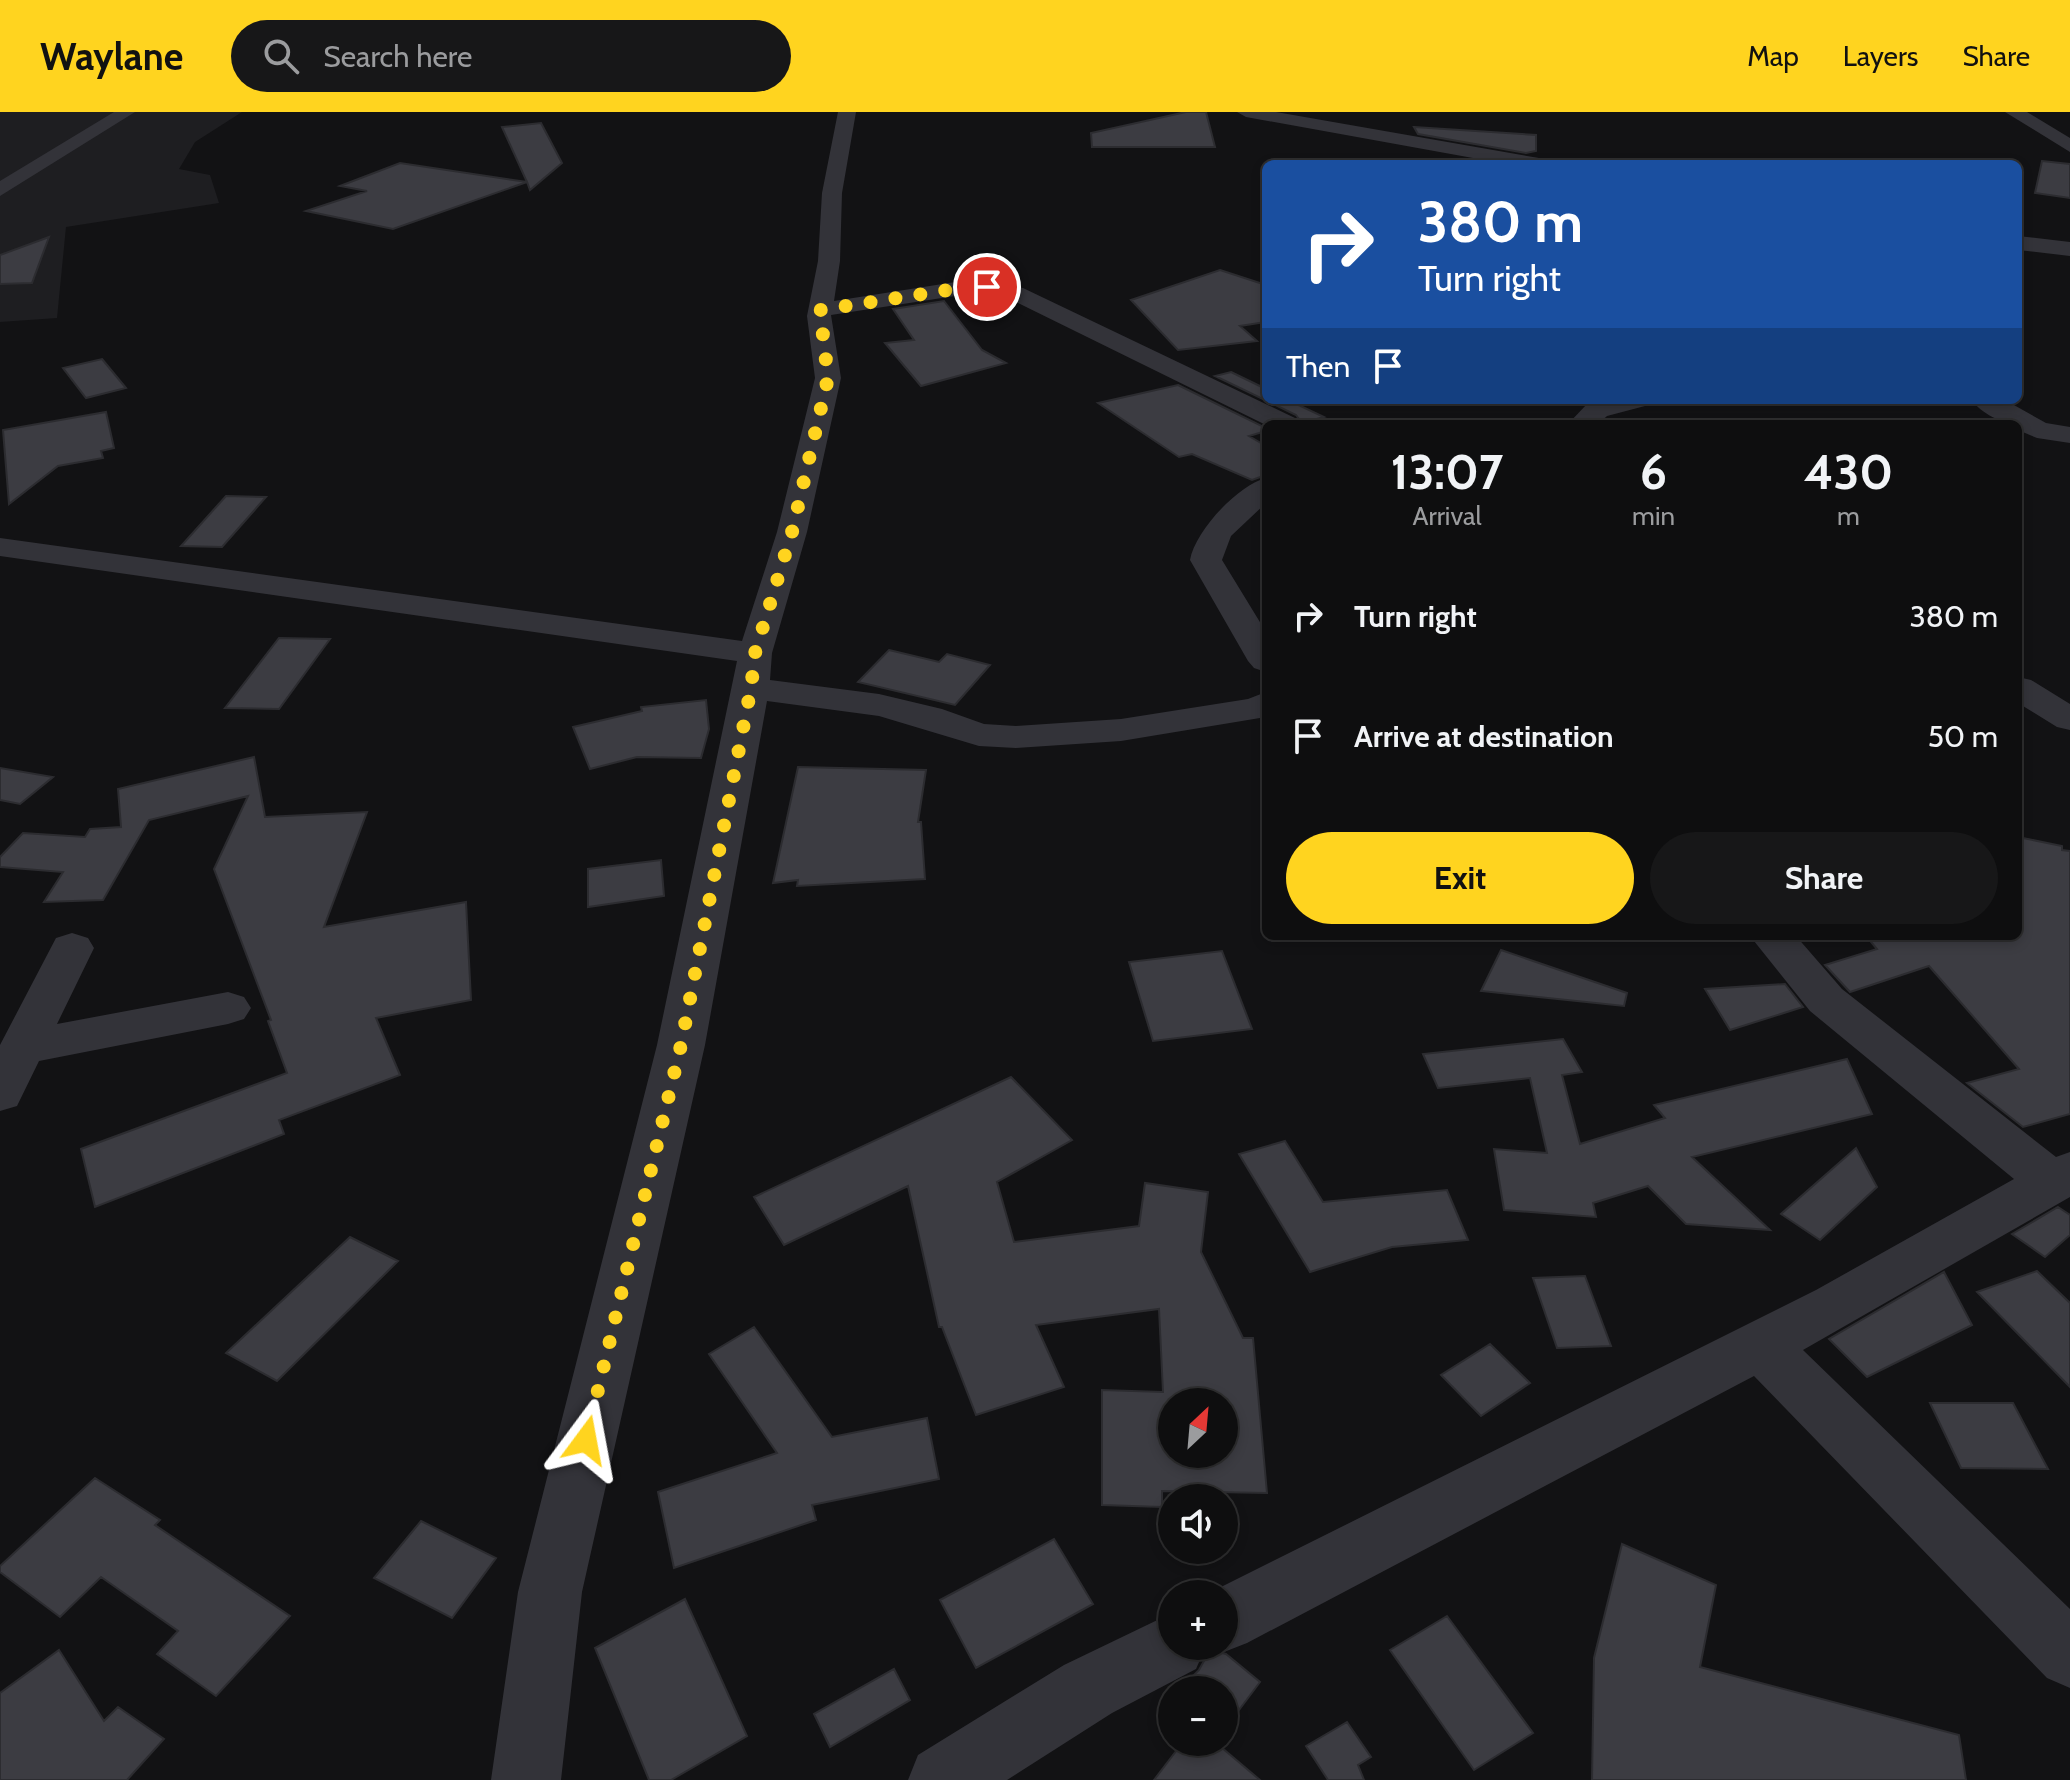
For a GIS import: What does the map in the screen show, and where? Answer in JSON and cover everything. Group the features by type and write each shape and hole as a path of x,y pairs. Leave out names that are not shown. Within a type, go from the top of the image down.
{"street":[{"path":"0,190 126,112"},
{"path":"526,1780 550,1592 681,1045 753,671 792,532 828,378 820,310 829,261 832,193 847,112"},
{"path":"1246,112 1516,160"},
{"path":"2014,112 2070,146"},
{"path":"2022,243 2070,249"},
{"path":"820,310 968,287 987,287 1015,293 1277,420"},
{"path":"1586,420 1597,410 1620,404"},
{"path":"1992,404 2020,420"},
{"path":"2022,421 2056,436 2070,435"},
{"path":"1262,491 1215,536 1206,550 1206,560 1262,654"},
{"path":"0,547 753,671 929,717 979,735 1016,737 1121,730 1262,706"},
{"path":"2022,690 2070,719"},
{"path":"1238,1613 1836,1306 2061,1177 1826,1000 1775,940"},
{"path":"0,1093 72,948"},
{"path":"22,1048 228,1008"},
{"path":"1759,1344 2070,1655"},
{"path":"943,1780 1088,1689 1158,1654"}],"shaded area":[{"path":"0,112 242,112 195,142 179,169 210,175 219,203 66,227 57,318 0,322"}],"building":[{"path":"1186,112 1206,112 1215,147 1092,147 1091,133"},
{"path":"541,123 562,163 530,190 502,127"},
{"path":"1414,127 1536,135 1536,151 1526,153 1418,134"},
{"path":"2042,161 2070,164 2070,198 2035,193"},
{"path":"400,163 527,182 393,229 306,211 367,191 340,186"},
{"path":"49,237 32,283 0,284 0,255"},
{"path":"1220,270 1262,284 1262,323 1240,326 1257,341 1178,350 1131,300"},
{"path":"944,301 982,350 1006,363 921,386 885,343 914,340 893,309"},
{"path":"102,359 126,388 86,398 63,368"},
{"path":"1231,372 1262,387 1262,399 1215,376"},
{"path":"1178,385 1262,426 1262,432 1249,436 1262,444 1262,476 1252,480 1192,454 1179,457 1098,403"},
{"path":"1273,404 1296,404 1324,417 1300,420"},
{"path":"106,412 114,448 101,451 103,458 58,466 9,504 3,430"},
{"path":"226,496 266,497 222,547 181,546"},
{"path":"279,638 330,639 279,709 225,708"},
{"path":"889,650 939,662 947,654 990,665 955,705 858,682"},
{"path":"706,700 709,729 701,758 637,757 590,769 573,727 642,711 641,707"},
{"path":"254,757 265,817 367,812 324,927 466,902 471,1000 376,1018 400,1075 279,1120 284,1134 95,1207 81,1149 287,1073 268,1021 271,1020 214,869 248,796 149,820 103,900 44,902 63,872 0,867 0,857 23,833 85,837 90,829 121,827 118,789"},
{"path":"798,767 926,770 918,822 921,822 925,879 797,886 798,880 773,883"},
{"path":"0,768 53,777 20,804 0,800"},
{"path":"2022,838 2062,846 2062,850 2070,851 2070,1114 2023,1127 1967,1083 2019,1069 1929,966 1850,992 1825,965 1877,949 1869,940 2022,940"},
{"path":"661,860 664,896 588,907 588,869"},
{"path":"1501,950 1627,993 1624,1006 1481,991"},
{"path":"1222,951 1252,1029 1153,1041 1129,962"},
{"path":"1785,984 1803,1007 1730,1030 1705,989"},
{"path":"1563,1039 1582,1072 1562,1075 1580,1144 1665,1118 1654,1105 1847,1059 1872,1114 1692,1157 1770,1230 1686,1224 1648,1186 1593,1203 1596,1217 1504,1210 1494,1149 1547,1153 1530,1078 1438,1088 1423,1054"},
{"path":"1011,1077 1072,1140 997,1182 1014,1242 1139,1226 1145,1183 1208,1192 1201,1252 1243,1338 1253,1338 1267,1493 1238,1492 1238,1484 1158,1484 1158,1507 1102,1505 1102,1390 1158,1392 1158,1468 1238,1468 1238,1388 1163,1388 1159,1309 1036,1325 1064,1387 976,1415 942,1327 939,1327 908,1186 784,1245 754,1197"},
{"path":"1285,1141 1323,1202 1447,1190 1468,1240 1392,1247 1310,1272 1239,1154"},
{"path":"1856,1148 1877,1187 1820,1240 1781,1214"},
{"path":"2058,1207 2070,1215 2070,1235 2045,1257 2012,1234"},
{"path":"350,1237 398,1261 277,1381 226,1353"},
{"path":"2037,1271 2070,1303 2070,1387 1977,1292"},
{"path":"1944,1272 1972,1325 1867,1377 1829,1339"},
{"path":"1585,1276 1611,1346 1557,1348 1533,1278"},
{"path":"754,1327 832,1437 927,1418 939,1479 812,1505 816,1520 674,1568 658,1492 777,1453 709,1354"},
{"path":"1490,1344 1530,1383 1481,1416 1441,1375"},
{"path":"1930,1403 2013,1403 2048,1469 1961,1468"},
{"path":"95,1478 160,1520 155,1525 290,1616 216,1696 157,1654 178,1631 101,1577 60,1617 0,1572 0,1566"},
{"path":"421,1521 496,1558 452,1618 374,1578"},
{"path":"1054,1539 1093,1604 976,1668 940,1600"},
{"path":"1622,1544 1716,1585 1700,1667 1959,1735 1966,1780 1592,1780 1594,1658"},
{"path":"685,1599 747,1736 671,1780 649,1780 595,1648"},
{"path":"1447,1616 1533,1733 1474,1770 1390,1650"},
{"path":"59,1650 104,1721 118,1707 164,1739 127,1780 0,1780 0,1693"},
{"path":"1204,1660 1233,1660 1260,1682 1238,1711 1238,1676 1193,1676"},
{"path":"894,1669 910,1700 830,1747 814,1714"},
{"path":"1347,1722 1371,1757 1358,1765 1364,1780 1328,1780 1306,1746"},
{"path":"1172,1756 1232,1756 1260,1780 1154,1780"}],"route":[{"path":"586,1440 681,1045 751,688 755,653 792,532 828,378 820,310 968,287 987,287"}]}
